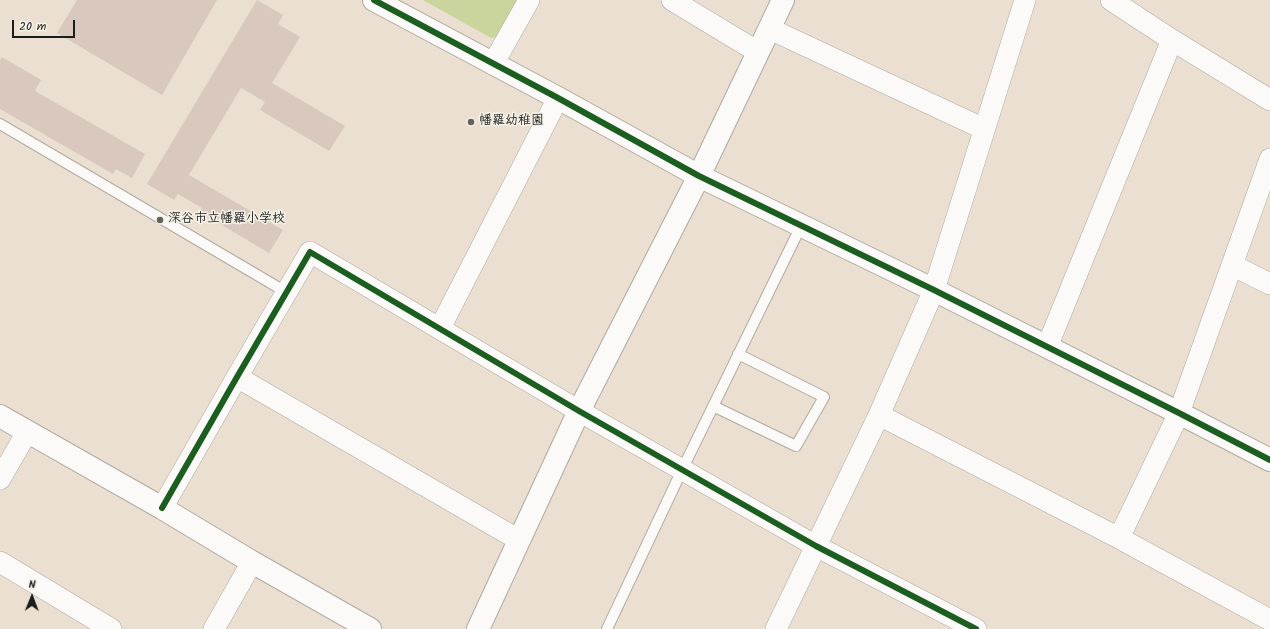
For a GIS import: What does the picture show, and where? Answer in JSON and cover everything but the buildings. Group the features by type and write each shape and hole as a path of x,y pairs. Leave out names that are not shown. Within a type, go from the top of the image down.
{"street":[{"path":"374,0 558,98 699,176 934,290 1270,460"},
{"path":"493,64 529,0"},
{"path":"672,0 758,52"},
{"path":"478,629 579,411 699,176 783,0"},
{"path":"776,629 879,415 934,290 1025,0"},
{"path":"1111,0 1172,40 1270,100"},
{"path":"770,29 984,129"},
{"path":"1047,347 1172,40"},
{"path":"440,328 558,98"},
{"path":"1119,538 1179,413 1270,159"},
{"path":"162,508 236,377 310,252 579,411 816,546 976,629"},
{"path":"1232,265 1270,284"},
{"path":"236,377 519,540"},
{"path":"879,415 1119,538 1260,621"},
{"path":"0,416 370,629"},
{"path":"0,479 27,432"},
{"path":"0,562 111,629"},
{"path":"214,629 252,562"}],"lane":[{"path":"0,124 286,292"},
{"path":"607,629 800,226"},
{"path":"713,406 796,446 824,397 738,354"}],"green space":[{"path":"423,0 521,0 502,35 491,38"}],"cycle path":[{"path":"374,0 558,98 699,176 934,290 1270,460"},
{"path":"162,508 310,252 579,411 816,546 976,629"}],"place":[{"name":"幡羅幼稚園","path":"471,122"},
{"name":"深谷市立幡羅小学校","path":"160,220"}]}
